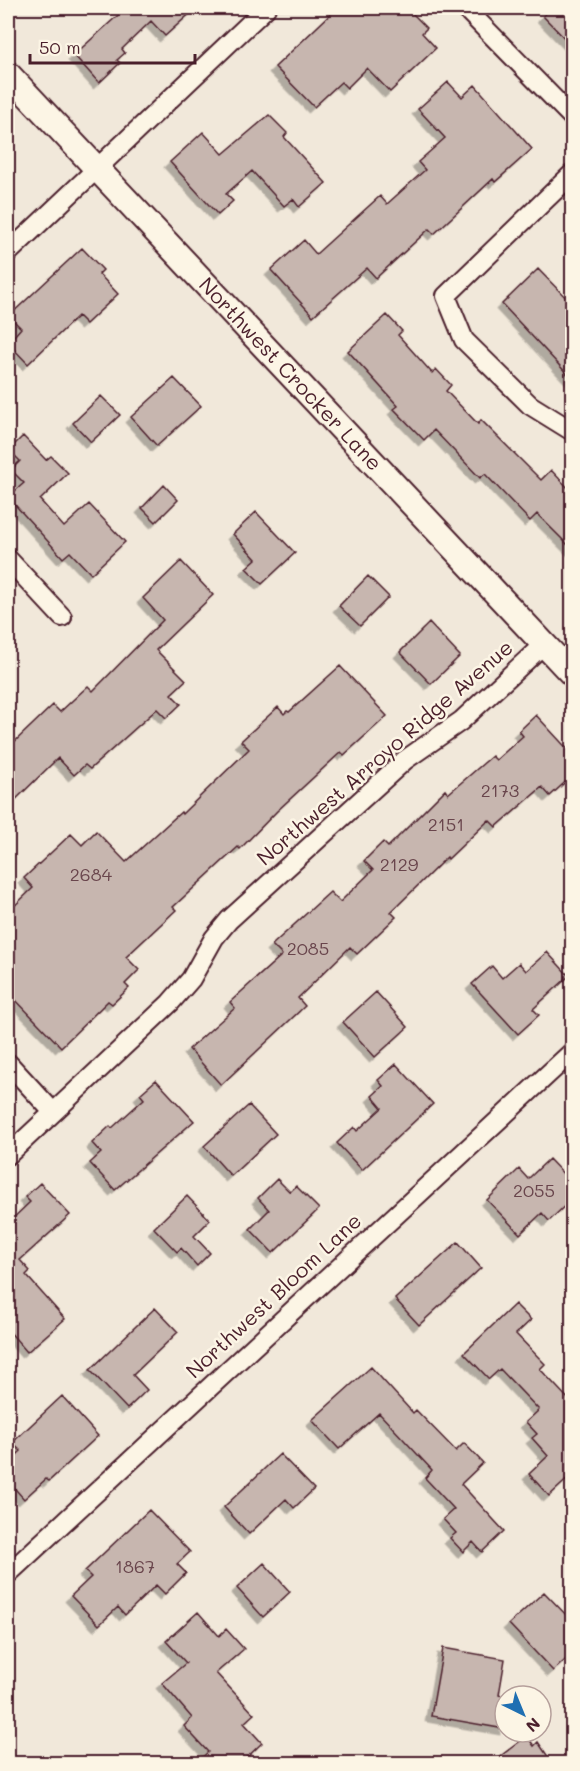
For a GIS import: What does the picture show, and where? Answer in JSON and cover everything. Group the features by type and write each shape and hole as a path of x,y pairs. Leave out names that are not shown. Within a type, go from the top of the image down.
{"street":[{"path":"8,253 266,8"},
{"path":"465,8 573,117"},
{"name":"Northwest Crocker Lane","path":"8,74 573,674"},
{"path":"573,174 446,296 464,340 530,405 573,431"},
{"path":"8,559 62,617"},
{"name":"Northwest Arroyo Ridge Avenue","path":"8,1155 170,1004 191,979 214,938 229,920 405,760 461,721 544,644"},
{"name":"Northwest Bloom Lane","path":"8,1574 573,1052"},
{"path":"8,1064 53,1112"}],"building":[{"path":"126,8 196,8 165,36 151,21 122,49 125,53 117,60 120,63 99,83 74,55"},
{"path":"337,8 407,8 427,28 422,33 436,48 390,92 367,68 347,88 341,82 314,107 275,67"},
{"path":"552,8 573,8 573,47 543,16"},
{"path":"448,82 462,97 475,85 532,149 495,182 493,179 434,234 429,229 376,278 367,268 313,316 271,270 304,240 316,254 380,196 387,204 425,170 418,162 445,138 418,109"},
{"path":"269,115 287,133 284,137 326,183 299,207 293,199 284,206 252,171 226,194 233,201 218,215 170,162 203,132 223,154"},
{"path":"82,248 103,270 99,274 118,294 86,324 78,316 28,364 8,343 21,328 9,316"},
{"path":"538,269 573,305 573,380 502,304"},
{"path":"387,315 402,331 398,335 432,373 436,369 451,385 446,391 478,424 481,420 541,480 551,470 573,493 573,550 537,514 530,521 485,474 480,478 434,430 424,440 394,409 398,406 348,351"},
{"path":"174,378 201,406 157,446 131,417"},
{"path":"101,396 120,415 91,442 73,423"},
{"path":"23,436 46,460 51,456 68,473 40,500 64,527 89,504 125,542 91,574 70,552 63,558 8,497 24,483 11,470 20,461 9,450"},
{"path":"164,485 178,500 156,522 142,508"},
{"path":"256,512 295,553 262,584 246,568 256,559 233,534"},
{"path":"181,561 213,595 156,650 186,680 171,694 181,704 166,718 157,709 90,769 85,765 74,775 58,758 8,807 8,748 53,705 60,712 88,686 93,691 163,620 143,598"},
{"path":"368,576 389,597 360,626 339,606"},
{"path":"429,623 460,656 431,684 400,652"},
{"path":"340,666 387,716 344,755 341,752 240,849 238,847 173,907 176,910 126,957 139,970 125,984 129,988 112,1004 108,1001 61,1047 8,992 8,912 33,888 24,878 71,834 82,845 96,831 126,862 181,812 182,814 249,749 241,741 278,707 284,714 289,712"},
{"path":"536,715 573,755 573,775 550,796 542,787 496,827 489,820 391,912 396,917 357,954 350,947 298,998 305,1006 221,1085 189,1049 235,1008 230,1002 282,955 272,945 330,892 340,902 373,870 364,861 383,842 388,847 445,790 448,794 492,756 496,760 523,736 519,731"},
{"path":"547,952 569,976 533,1009 539,1015 518,1034 472,984 492,966 502,978 519,963 526,971"},
{"path":"376,992 408,1027 375,1057 343,1022"},
{"path":"396,1064 433,1104 362,1170 337,1143 354,1127 357,1131 382,1108 372,1096 383,1086 378,1080"},
{"path":"156,1080 194,1121 115,1190 90,1163 101,1153 92,1143 144,1099 140,1094"},
{"path":"249,1105 276,1134 231,1176 204,1146"},
{"path":"549,1159 573,1184 573,1198 549,1221 542,1213 520,1234 487,1200 519,1169 528,1179"},
{"path":"277,1179 290,1192 296,1186 319,1209 273,1253 250,1229 269,1210 258,1198"},
{"path":"40,1183 70,1215 20,1260 30,1271 26,1275 65,1319 27,1352 8,1330 8,1223 30,1202 25,1197"},
{"path":"187,1196 210,1220 194,1236 210,1253 197,1266 181,1248 177,1252 154,1228"},
{"path":"458,1242 481,1268 419,1325 395,1299"},
{"path":"515,1304 531,1320 516,1334 545,1364 540,1369 573,1404 573,1474 549,1496 529,1474 548,1456 532,1438 537,1434 526,1422 539,1410 500,1369 489,1379 464,1353"},
{"path":"155,1308 178,1332 133,1375 147,1390 127,1409 90,1370"},
{"path":"371,1367 413,1413 416,1410 456,1451 464,1443 483,1463 461,1484 504,1531 482,1552 473,1542 463,1552 450,1538 456,1533 443,1519 454,1509 425,1478 432,1470 379,1413 339,1449 312,1420"},
{"path":"62,1396 98,1436 49,1481 46,1479 24,1499 8,1481 8,1463 21,1451 12,1443"},
{"path":"280,1454 314,1489 294,1508 286,1499 249,1534 224,1507"},
{"path":"149,1510 190,1552 177,1564 186,1573 165,1594 156,1585 125,1615 118,1607 99,1625 71,1596 91,1577 85,1571"},
{"path":"264,1563 290,1592 263,1617 237,1588"},
{"path":"544,1592 573,1622 573,1653 553,1671 509,1624"},
{"path":"198,1612 219,1636 226,1629 244,1649 216,1673 254,1714 244,1723 262,1743 240,1764 195,1764 208,1752 184,1726 192,1718 162,1683 186,1663 166,1641"},
{"path":"443,1648 505,1659 501,1684 493,1684 493,1727 431,1716"},
{"path":"516,1744 533,1744 534,1746 539,1744 553,1764 490,1764"}]}
